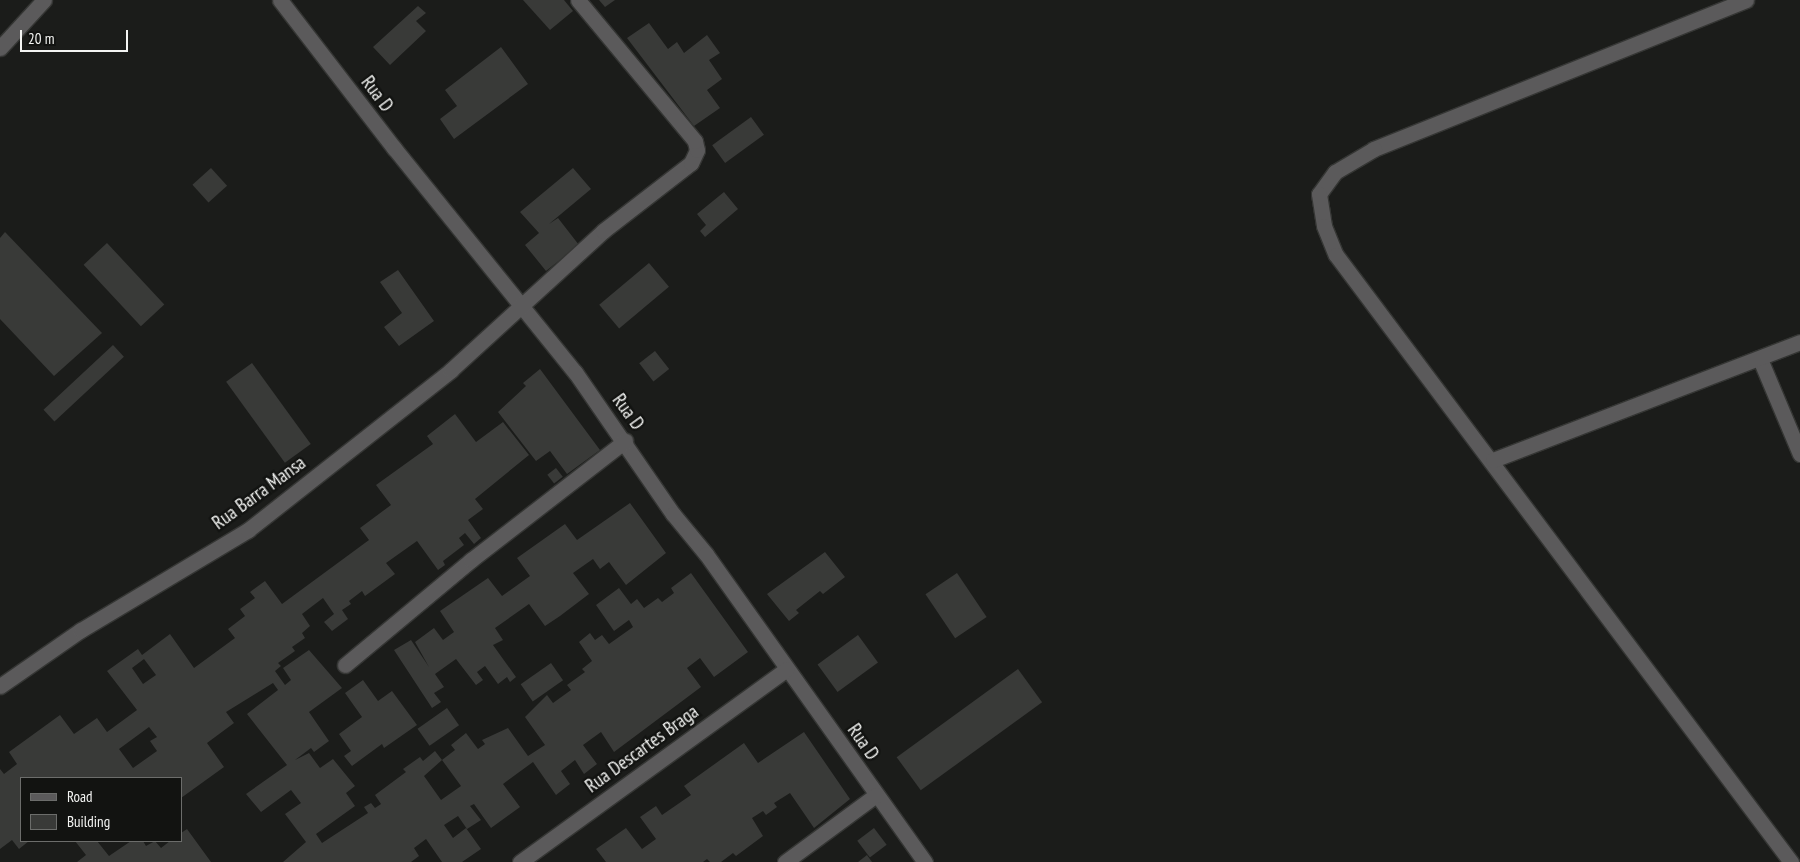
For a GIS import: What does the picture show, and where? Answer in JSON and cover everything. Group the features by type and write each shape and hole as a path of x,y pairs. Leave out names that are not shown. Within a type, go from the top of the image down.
{"street":[{"path":"0,48 44,0"},
{"name":"Rua D","path":"280,0 394,148 523,307 625,441 672,514 706,554 925,862"},
{"name":"Rua Barra Mansa","path":"0,686 81,630 248,530 451,370 523,307 603,231 691,163 696,150 695,141 578,0"},
{"path":"1746,0 1374,149 1335,172 1319,194 1324,226 1336,256 1492,460 1791,862"},
{"path":"1492,460 1760,359 1800,342"},
{"path":"1760,359 1800,454"},
{"path":"344,665 471,560 625,441"},
{"name":"Rua Descartes Braga","path":"520,862 787,669"},
{"path":"785,862 876,795"}],"building":[{"path":"523,0 564,0 573,11 550,30"},
{"path":"599,0 615,0 605,7"},
{"path":"418,6 426,13 416,21 426,31 390,65 373,47"},
{"path":"649,23 668,49 677,42 684,53 707,35 720,53 709,60 722,79 707,90 720,108 694,126 627,38"},
{"path":"501,47 528,84 454,139 440,119 457,106 445,90"},
{"path":"751,117 764,135 725,163 712,145"},
{"path":"211,168 227,186 208,203 192,185"},
{"path":"573,168 591,189 549,224 558,218 579,245 546,271 525,245 539,233 520,212"},
{"path":"724,192 738,209 705,237 700,231 706,225 697,214"},
{"path":"5,232 102,333 54,376 0,319 0,238"},
{"path":"107,243 164,304 141,326 84,265"},
{"path":"649,263 669,287 619,329 599,305"},
{"path":"398,270 434,321 399,346 384,327 402,313 380,282"},
{"path":"113,345 124,357 54,421 44,410"},
{"path":"655,351 669,369 653,381 639,363"},
{"path":"252,363 311,444 285,463 226,382"},
{"path":"540,369 600,450 567,474 550,451 536,461 498,412 526,386 523,383"},
{"path":"455,414 476,442 503,422 529,455 475,499 483,509 468,520 481,538 474,544 465,533 459,538 464,545 443,561 445,565 438,570 417,541 386,563 395,574 365,596 362,591 349,601 351,604 342,610 348,619 332,631 324,622 334,614 323,598 302,614 310,626 302,633 305,638 292,647 295,651 278,663 281,666 275,671 285,685 291,680 283,668 309,650 342,688 309,712 329,741 314,752 311,748 295,760 309,753 320,768 333,759 355,786 346,793 355,806 316,834 322,843 368,813 364,807 371,803 375,808 381,804 375,795 406,772 403,769 420,757 423,761 435,751 442,760 455,750 451,745 466,733 478,749 485,744 482,740 508,728 528,756 545,745 525,717 547,695 553,703 571,690 567,685 585,672 582,669 592,661 579,642 590,633 595,640 602,635 609,644 633,627 629,620 614,631 596,605 619,588 631,604 637,599 644,608 658,598 662,602 674,593 671,588 691,573 748,652 714,677 700,658 687,668 701,687 614,752 601,732 583,745 597,764 584,774 575,760 561,771 570,784 556,795 533,762 503,784 520,807 491,828 474,804 470,806 481,820 467,829 458,816 444,825 453,838 466,828 481,849 462,862 442,862 426,839 414,848 419,856 411,862 283,862 306,842 285,814 301,803 291,790 261,812 246,794 287,765 247,714 278,690 273,683 226,712 234,723 207,743 224,767 182,797 182,777 20,777 20,842 28,842 19,849 12,840 0,849 0,769 4,774 17,764 9,752 60,715 74,734 97,718 107,732 137,710 107,671 138,649 142,655 170,634 194,668 235,638 228,629 245,616 240,609 255,598 250,592 265,581 282,604 369,540 360,528 391,505 376,485 433,444 427,436","holes":["144,659 156,675 143,684 132,668","149,727 157,737 150,741 157,751 133,768 119,749","442,760 461,786 441,800 424,776"]},
{"path":"556,468 563,477 554,483 547,475"},
{"path":"630,503 666,553 626,585 609,562 600,569 593,559 573,573 589,594 560,616 545,626 529,604 495,628 503,640 493,645 516,677 510,682 507,677 498,684 485,666 477,672 483,680 476,685 456,659 435,674 444,687 434,693 441,702 432,708 394,650 411,640 429,667 415,642 434,628 443,640 454,632 440,611 488,578 502,596 530,576 517,558 565,524 577,540"},
{"path":"825,552 845,577 823,594 820,591 796,610 799,613 789,621 767,594"},
{"path":"957,573 987,617 955,638 925,594"},
{"path":"858,635 878,663 838,692 818,664"},
{"path":"551,663 563,680 533,701 521,684"},
{"path":"1018,669 1042,702 921,790 897,757"},
{"path":"363,680 378,701 392,691 417,725 384,748 382,744 352,766 344,756 351,751 339,734 362,717 345,693"},
{"path":"447,708 459,725 430,746 418,729"},
{"path":"804,732 850,799 814,828 790,793 774,803 777,807 766,815 763,811 752,818 763,836 736,856 733,853 721,862 710,862 707,859 703,862 606,862 596,849 626,828 642,849 656,839 640,817 656,806 662,815 691,795 684,786 744,743 758,763"},
{"path":"874,828 887,845 870,857 857,841"},
{"path":"187,829 211,862 77,862 86,855 76,842 98,842 109,856 130,842 144,842 146,846 156,842 161,848 169,842 182,842 182,832"},
{"path":"867,855 872,862 858,862"}]}
